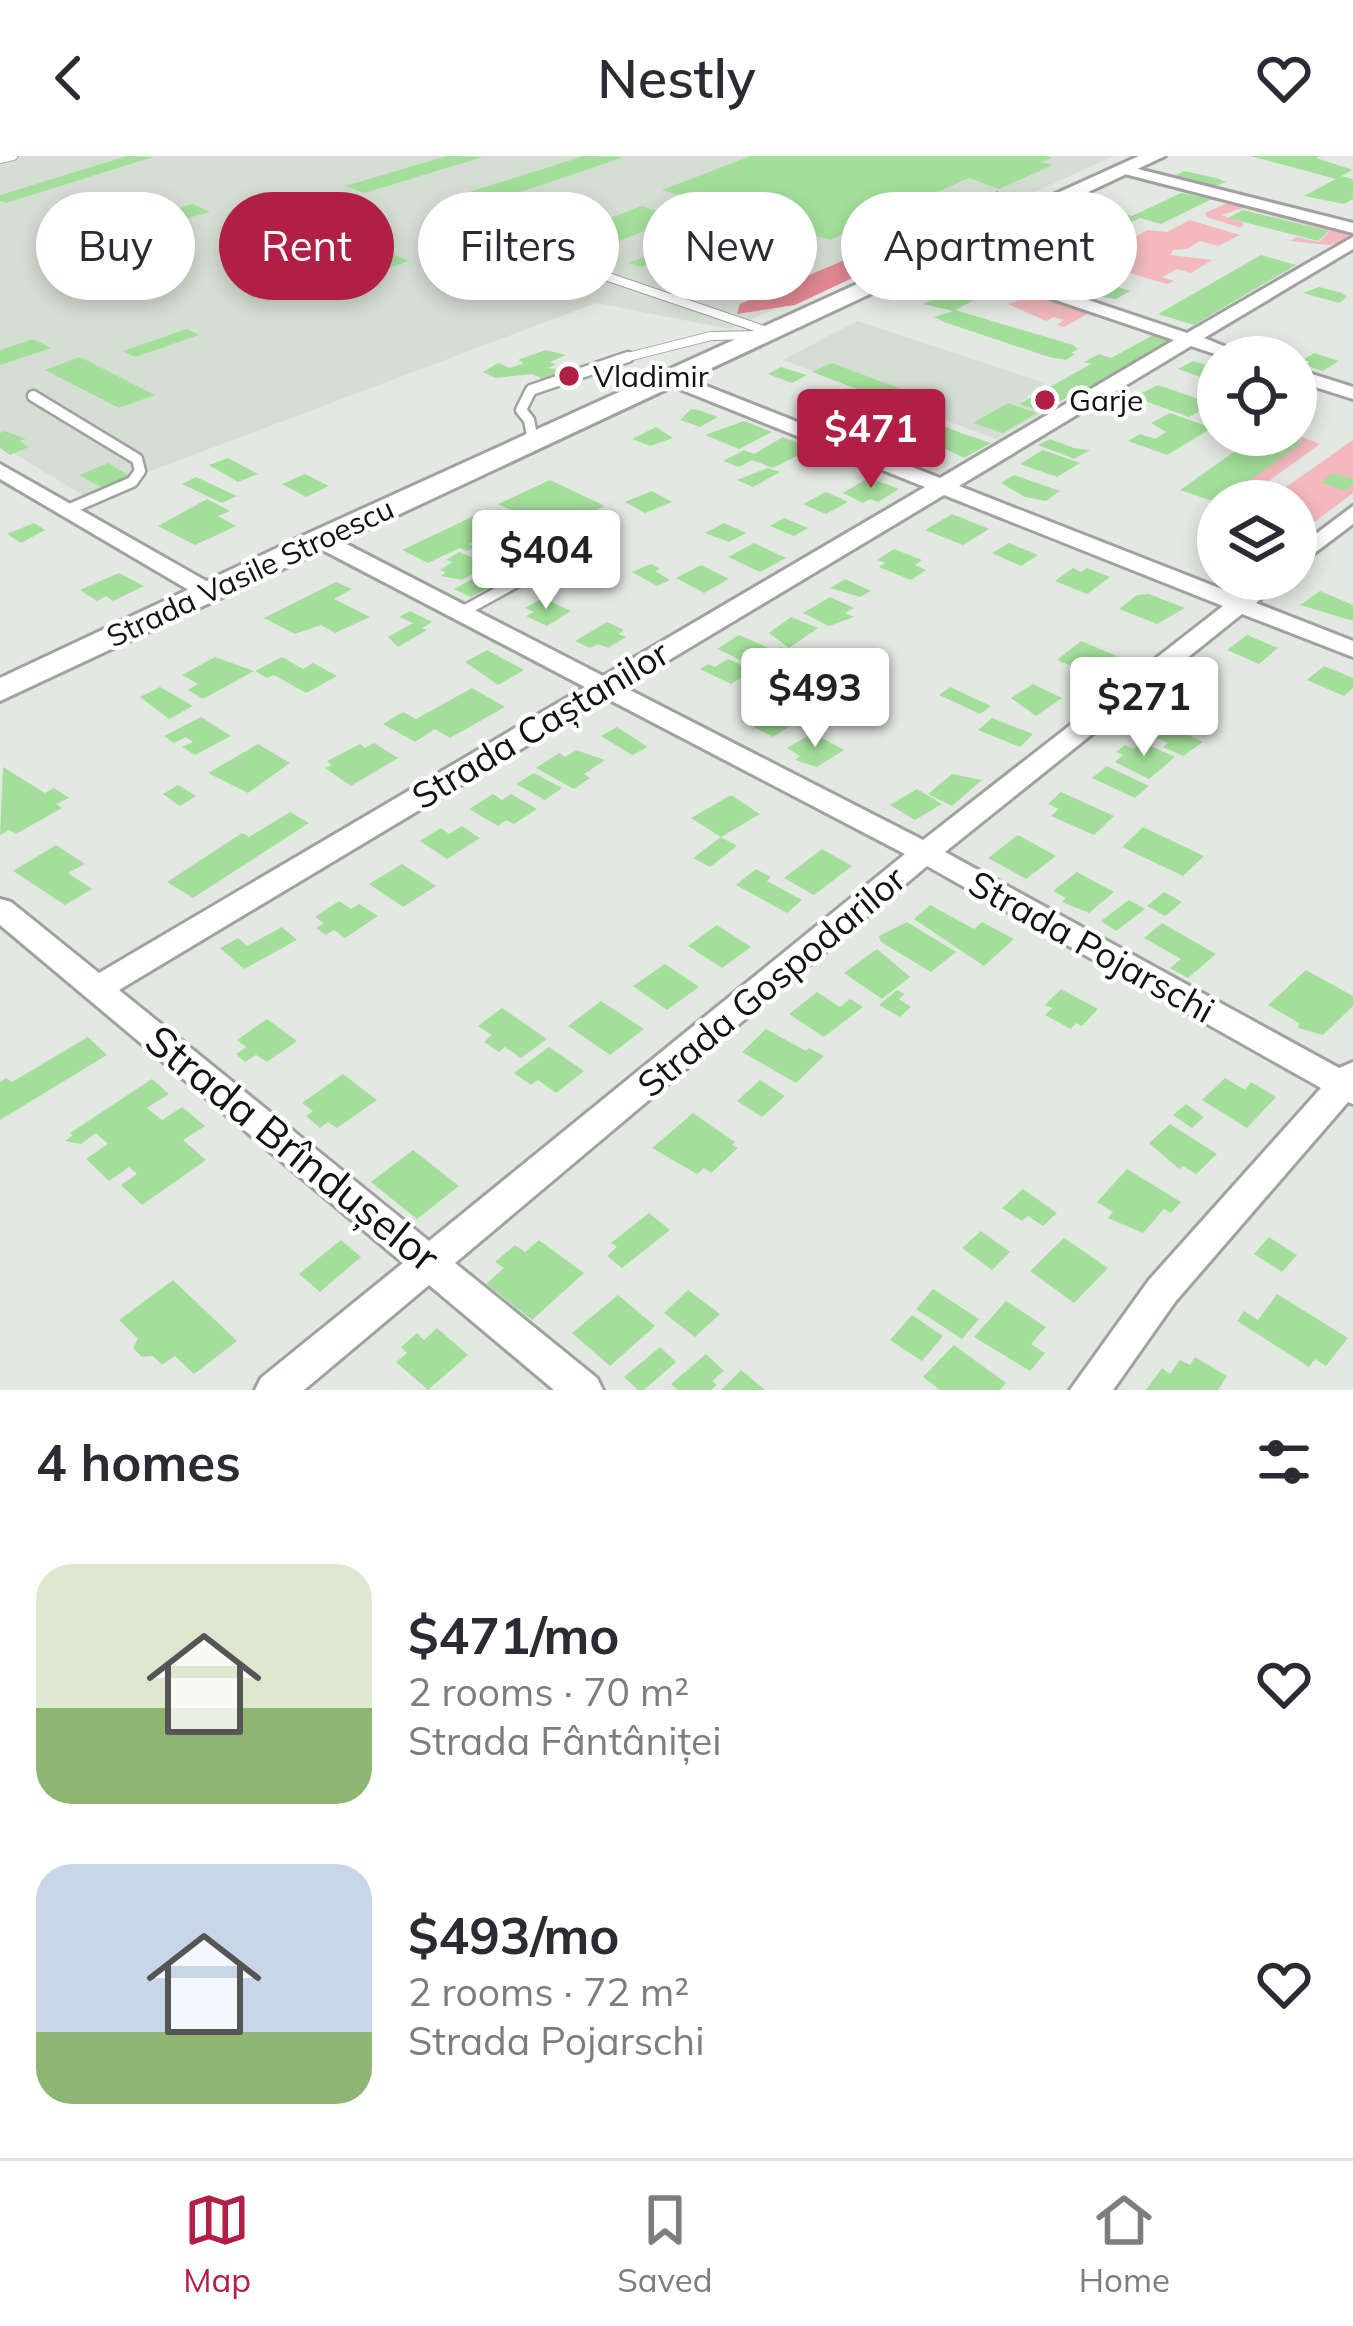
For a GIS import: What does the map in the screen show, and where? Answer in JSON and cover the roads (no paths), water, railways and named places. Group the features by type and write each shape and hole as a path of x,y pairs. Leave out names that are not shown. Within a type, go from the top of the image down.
{"main road":[{"name":"Strada Vasile Stroescu","path":"1076,192 1155,156"},
{"name":"Strada Vasile Stroescu","path":"0,691 841,298"}],"street":[{"path":"1126,170 1353,228"},
{"name":"Strada Caștanilor","path":"98,988 1353,242"},
{"path":"1071,300 1197,342"},
{"path":"669,378 1353,650"},
{"path":"1317,382 1353,393"},
{"path":"0,470 208,591"},
{"path":"1317,542 1353,512"},
{"name":"Strada Pojarschi","path":"319,539 925,853 1350,1084"},
{"name":"Strada Gospodarilor","path":"274,1390 925,853 1247,600"},
{"name":"Strada Brîndușelor","path":"0,909 583,1390"},
{"path":"1090,1390 1176,1274 1350,1084"}],"lane":[{"path":"0,159 13,156"},
{"path":"619,282 765,333"},
{"path":"533,440 529,420 520,410 531,390 590,367 711,336 765,333"},
{"path":"33,395 137,459 140,471 132,482 65,511"},
{"path":"462,611 578,548"}],"place":[{"name":"Vladimir","path":"569,376"},
{"name":"Garje","path":"1045,400"}]}
